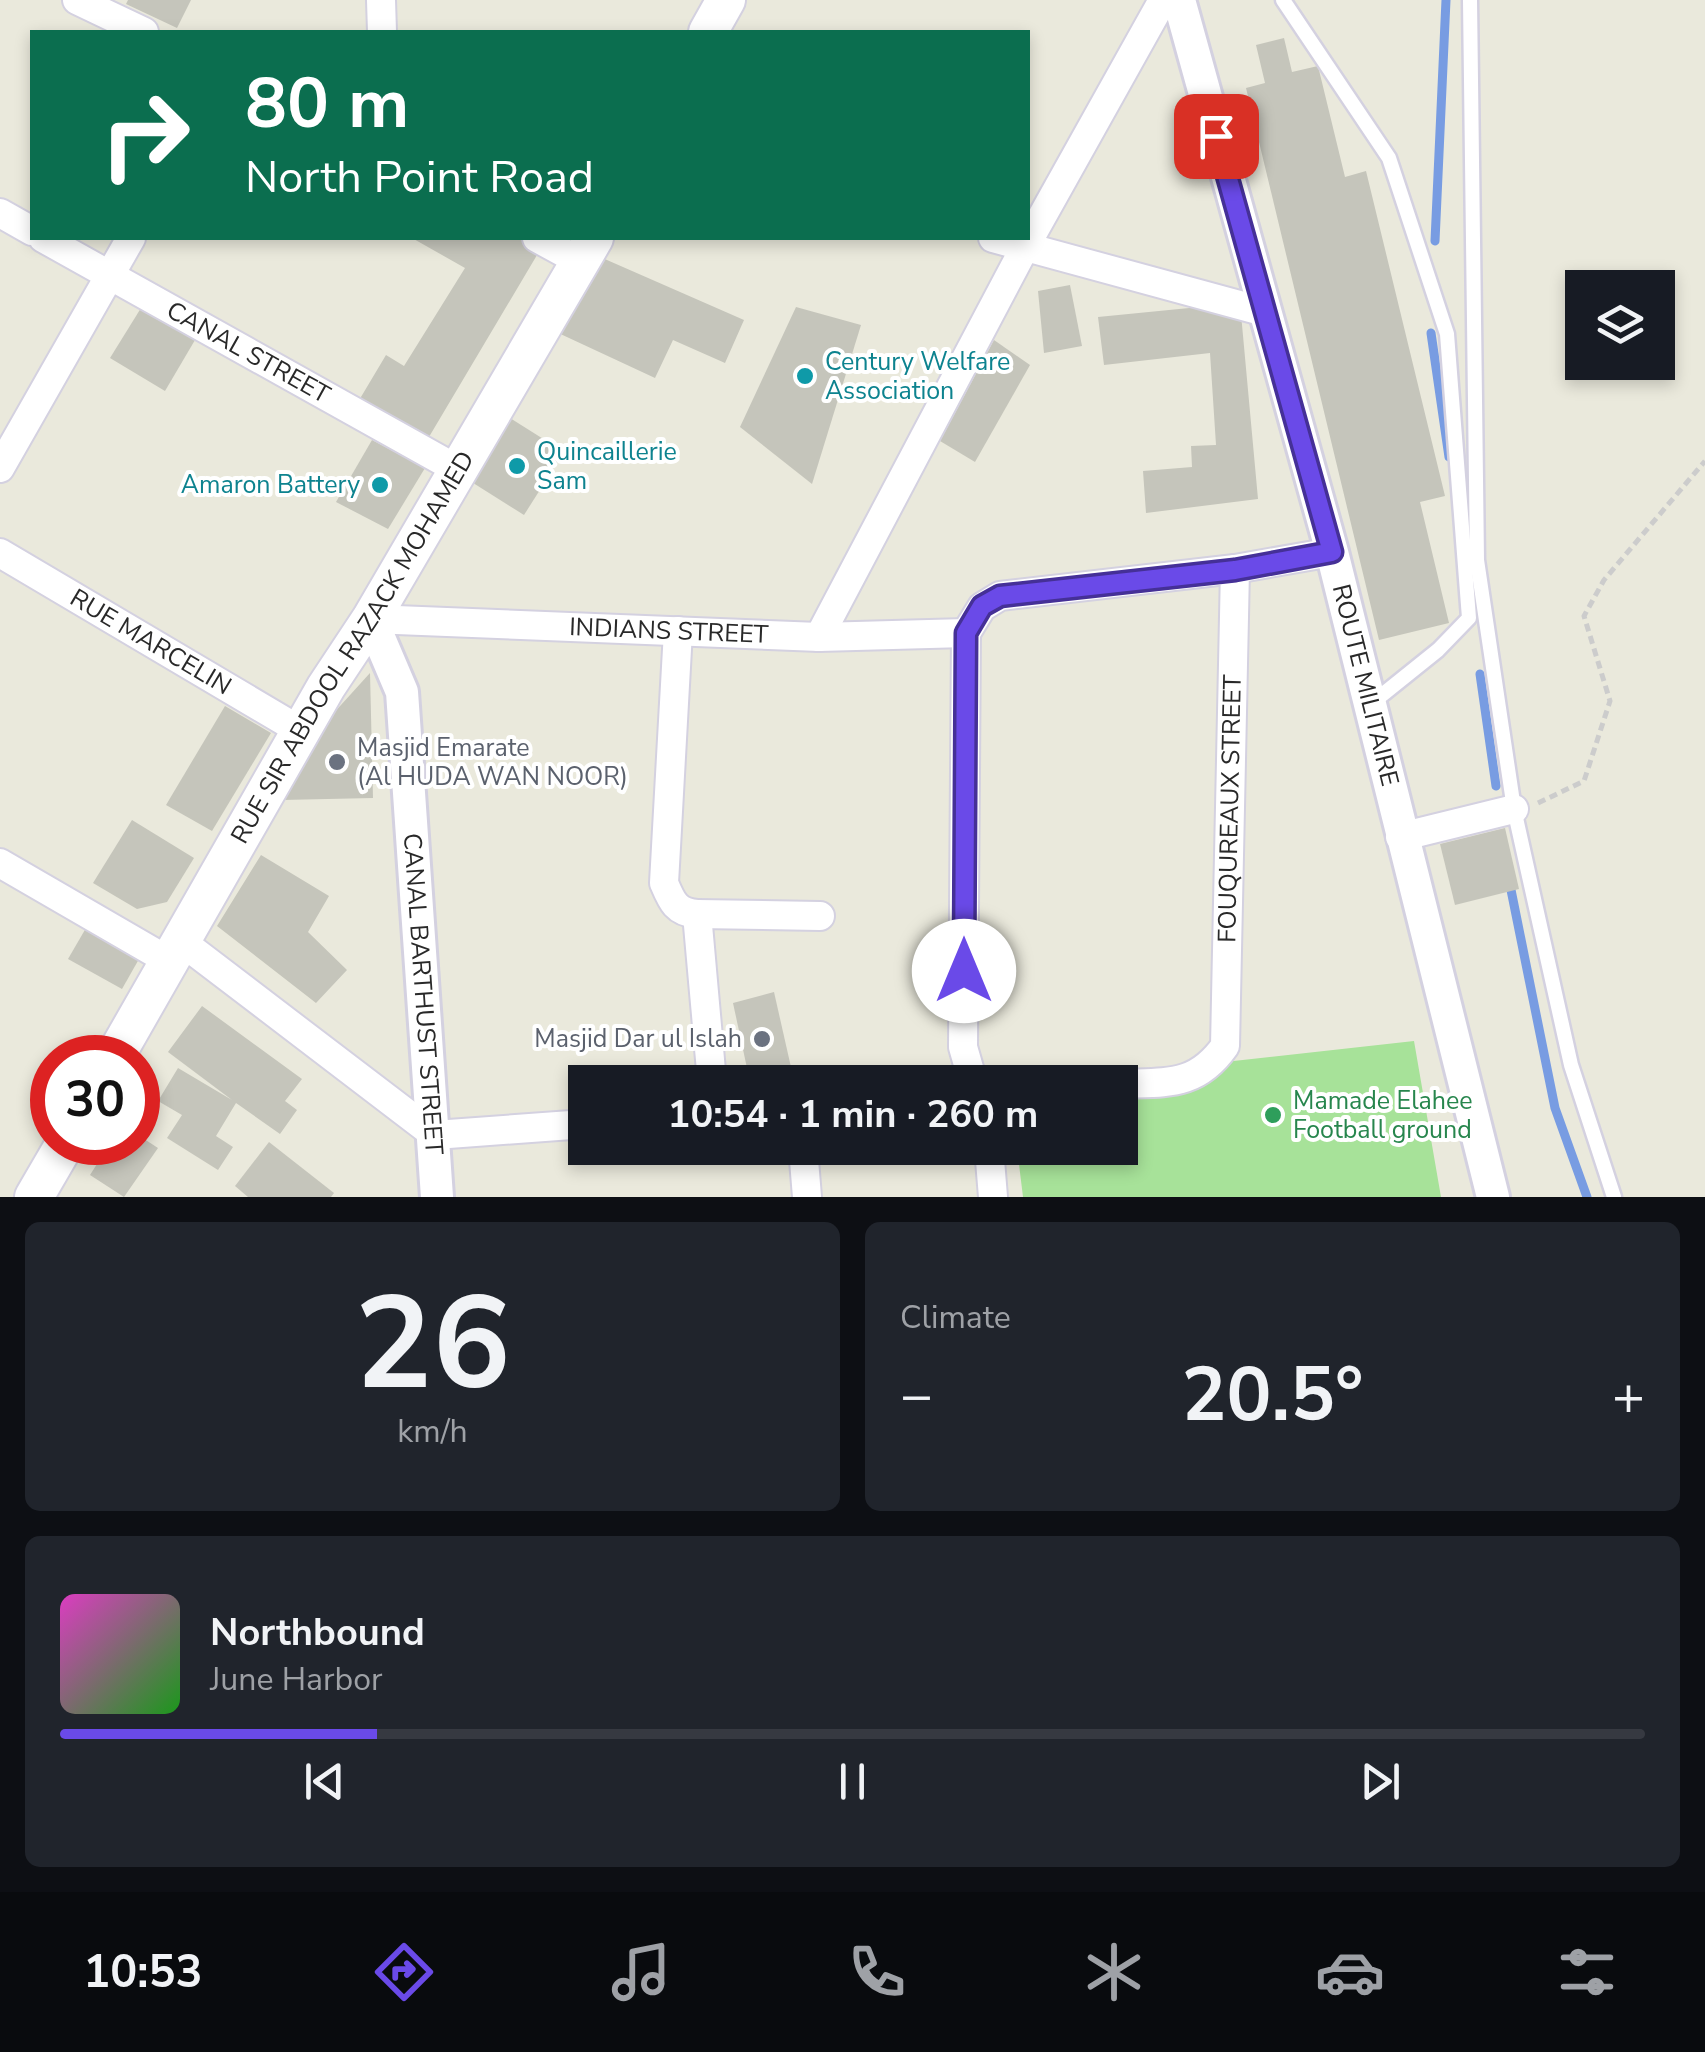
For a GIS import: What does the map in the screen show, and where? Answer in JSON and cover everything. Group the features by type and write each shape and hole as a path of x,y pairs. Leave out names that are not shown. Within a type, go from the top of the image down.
{"main road":[{"path":"709,30 726,0"},
{"name":"RUE SIR ABDOOL RAZACK MOHAMED","path":"127,1035 301,731 587,250"},
{"path":"34,1197 53,1165"}],"street":[{"path":"77,0 140,30"},
{"path":"380,0 382,30"},
{"path":"1030,238 1164,0"},
{"name":"ROUTE MILITAIRE","path":"1179,0 1332,552 1400,837 1493,1197"},
{"path":"0,212 30,230"},
{"name":"CANAL STREET","path":"46,240 456,468"},
{"path":"0,468 130,240"},
{"path":"545,240 587,250"},
{"path":"1001,240 1265,312"},
{"path":"819,637 1029,240"},
{"path":"968,1065 963,1046 966,633 982,606 1000,596 1235,570 1332,552"},
{"name":"RUE MARCELIN","path":"0,553 301,731"},
{"name":"FOUQUREAUX STREET","path":"1138,1083 1177,1081 1208,1070 1225,1046 1235,570"},
{"name":"INDIANS STREET","path":"371,619 819,637 966,633"},
{"name":"CANAL BARTHUST STREET","path":"371,619 402,692 437,1197"},
{"path":"678,631 664,883 672,902 683,912 698,914 820,916"},
{"path":"1400,837 1514,808"},
{"path":"0,863 175,952 435,1135 568,1125"},
{"path":"698,914 711,1065"},
{"path":"804,1165 807,1197"},
{"path":"990,1165 993,1197"}],"lane":[{"path":"1283,0 1389,158 1447,334 1469,618 1438,650 1371,703"},
{"path":"1470,0 1477,560 1514,808 1571,1065 1614,1197"}],"path":[{"path":"1514,808 1542,802 1584,781 1610,701 1584,616 1604,580 1705,461"}],"green space":[{"name":"Mamade Elahee Football ground","path":"1414,1041 1441,1197 1023,1197 1019,1165 1138,1165 1138,1072"}],"building":[{"path":"128,0 191,0 177,28 126,4"},
{"path":"1284,38 1292,72 1318,66 1345,177 1366,171 1445,496 1420,502 1449,623 1379,640 1246,88 1265,83 1256,45"},
{"path":"416,240 522,240 540,250 423,447 355,407 386,355 404,366 465,268"},
{"path":"591,253 744,320 725,363 673,340 655,378 554,331"},
{"path":"1070,285 1082,346 1044,353 1038,291"},
{"path":"1240,303 1258,499 1146,513 1143,471 1192,467 1191,446 1216,445 1210,353 1104,365 1098,317"},
{"name":"Century Welfare Association","path":"796,307 861,325 812,484 740,427"},
{"path":"141,308 195,340 165,391 110,358"},
{"path":"994,340 1030,365 975,462 940,441"},
{"name":"Quincaillerie Sam","path":"510,418 564,452 524,515 470,481"},
{"name":"Amaron Battery","path":"372,440 425,468 388,529 336,502"},
{"name":"Masjid Emarate (Al HUDA WAN NOOR)","path":"370,673 373,798 282,800 321,727"},
{"path":"225,706 271,733 212,831 166,805"},
{"path":"132,820 194,858 167,902 137,909 93,883"},
{"path":"1505,828 1519,889 1455,905 1440,844"},
{"path":"261,855 329,896 308,932 347,970 316,1003 217,926"},
{"path":"86,928 139,959 122,989 68,959"},
{"name":"Masjid Dar ul Islah","path":"774,992 791,1065 746,1065 733,1003"},
{"path":"202,1006 302,1079 285,1101 297,1110 280,1134 236,1103 216,1136 233,1147 218,1170 167,1138 182,1115 160,1102 160,1098 178,1068 232,1100 168,1052"},
{"path":"269,1142 334,1193 331,1197 248,1197 235,1186"},
{"path":"96,1165 146,1165 124,1197 90,1175"}],"waterway":[{"path":"1435,241 1446,0"},
{"path":"1431,333 1449,457"},
{"path":"1480,674 1496,786"},
{"path":"1509,880 1555,1108 1587,1197"}],"place":[{"name":"Century Welfare Association","path":"805,376"},
{"name":"Quincaillerie Sam","path":"517,466"},
{"name":"Amaron Battery","path":"380,485"},
{"name":"Masjid Emarate (Al HUDA WAN NOOR)","path":"337,762"},
{"name":"Masjid Dar ul Islah","path":"762,1039"},
{"name":"Mamade Elahee Football ground","path":"1273,1115"}],"route":[{"path":"964,971 966,633 982,606 1000,596 1235,570 1332,552 1216,136"}]}
